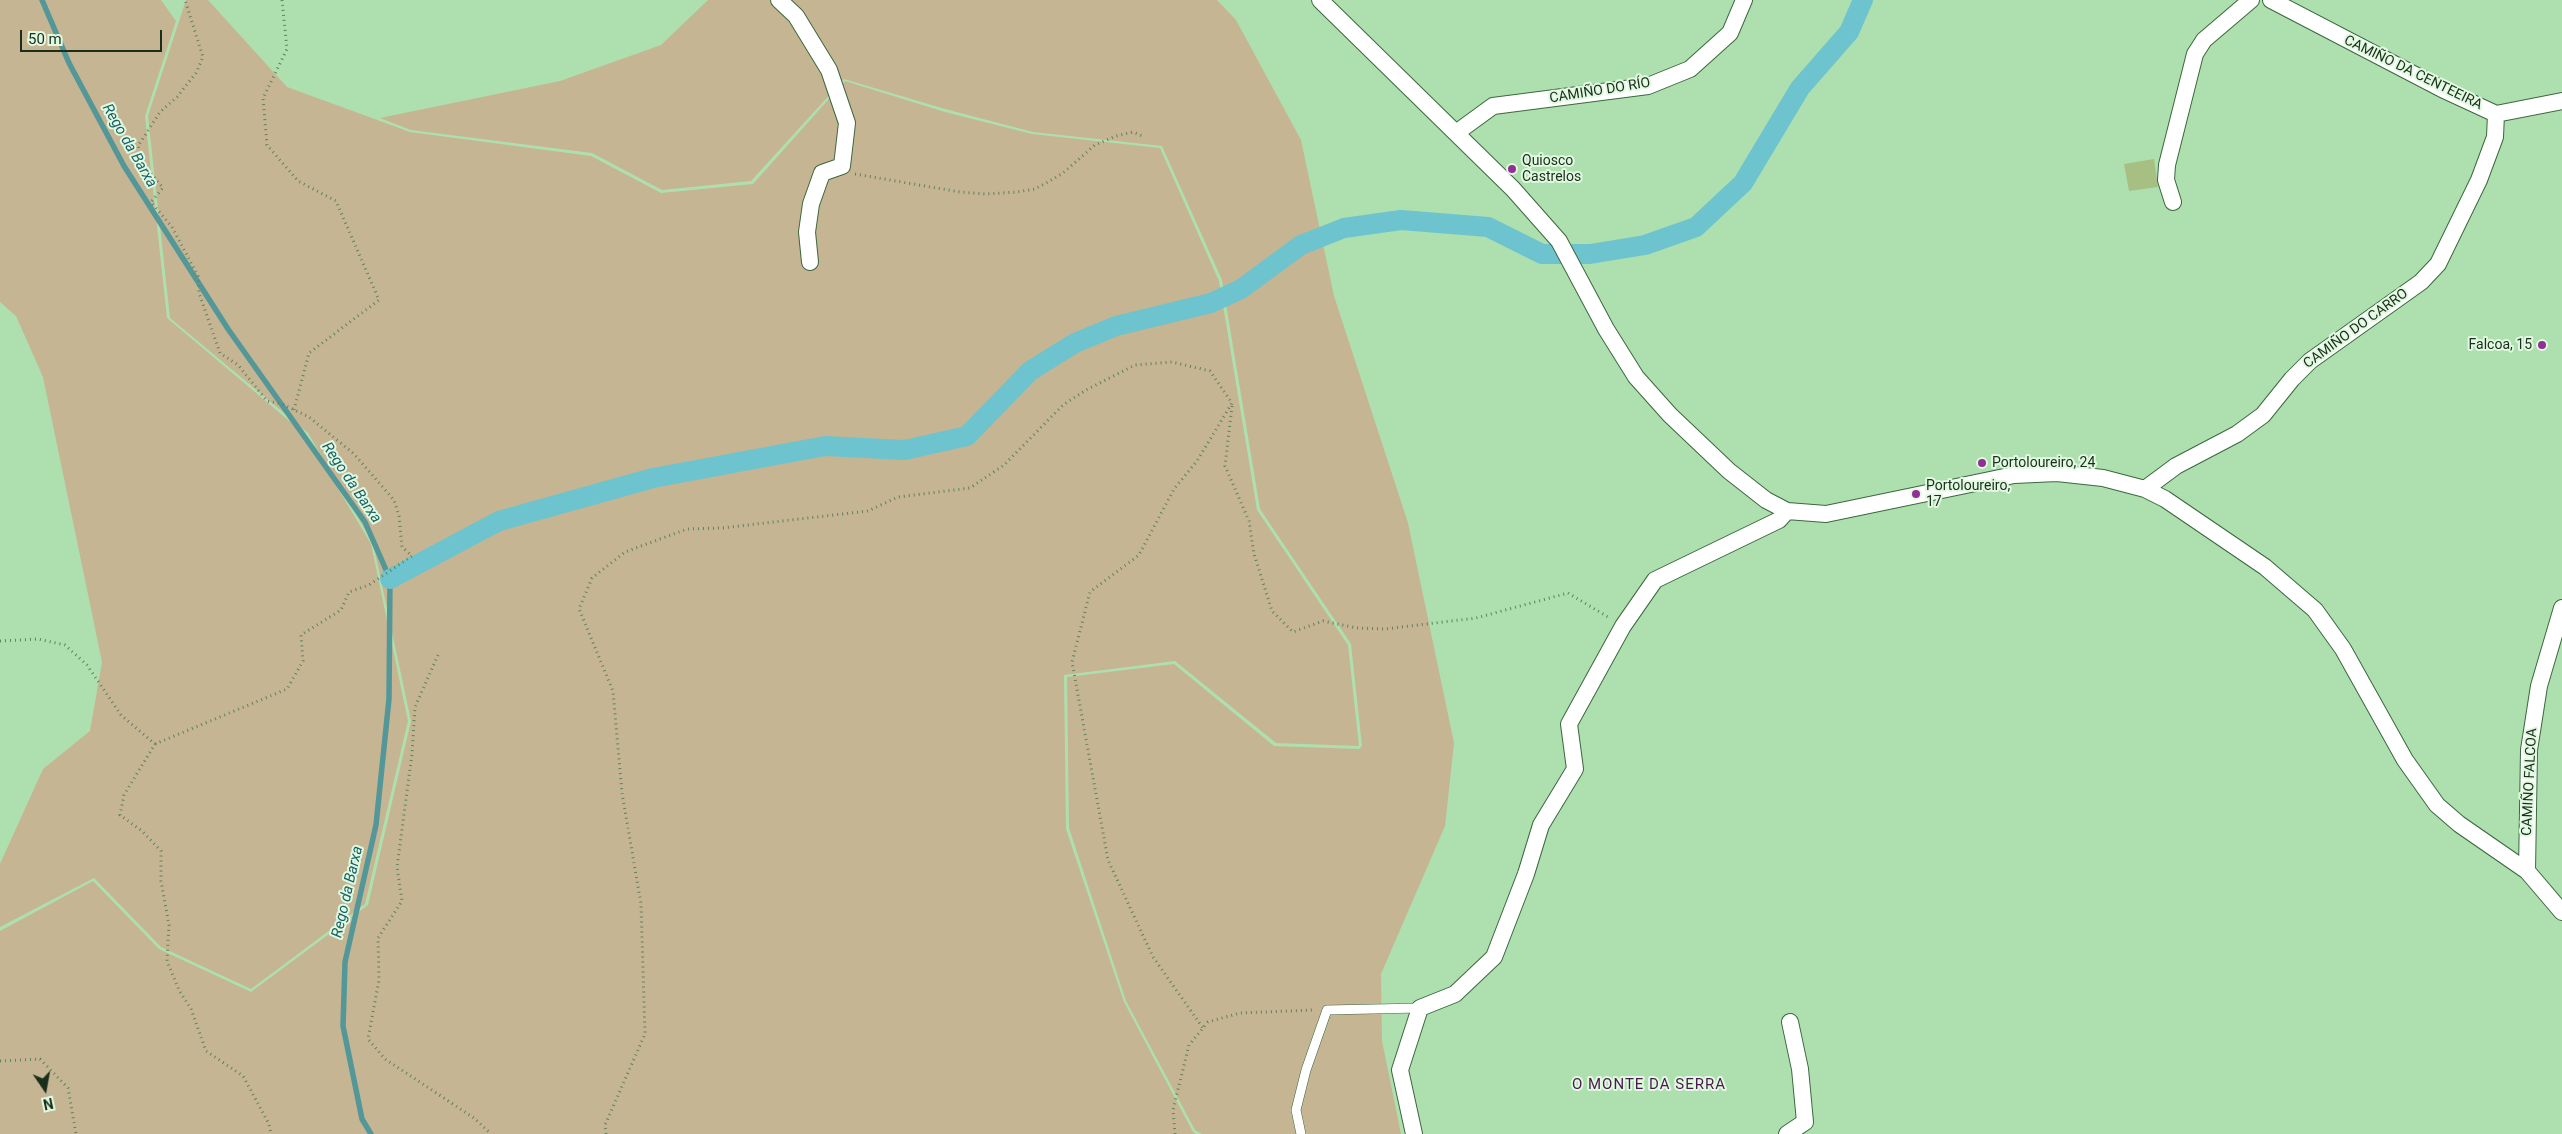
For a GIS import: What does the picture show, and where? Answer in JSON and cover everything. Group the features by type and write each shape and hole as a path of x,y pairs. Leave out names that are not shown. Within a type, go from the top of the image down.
{"street":[{"path":"779,0 796,16 829,70 847,123 842,166 822,173 811,204 807,232 810,262"},
{"path":"1320,0 1513,188 1559,241 1606,329 1636,377 1670,415 1729,471 1766,500 1787,511 1826,514 2014,475 2036,473 2103,478 2145,489 2165,499 2265,567 2315,610 2343,649 2406,760 2436,805 2458,824 2527,871 2562,912"},
{"name":"CAMIÑO DO RÍO","path":"1456,133 1493,106 1648,86 1690,70 1730,33 1744,0"},
{"path":"2173,202 2166,180 2167,165 2195,54 2204,40 2251,0"},
{"name":"CAMIÑO DA CENTEEIRA","path":"2271,0 2442,89 2496,114 2562,101"},
{"name":"CAMIÑO DO CARRO","path":"2145,489 2176,466 2237,434 2263,415 2292,379 2310,361 2421,282 2438,264 2479,180 2495,137 2496,114"},
{"path":"1414,1134 1400,1070 1420,1008 1455,994 1494,957 1526,874 1541,826 1575,769 1569,724 1624,626 1655,580 1779,520 1787,511"},
{"name":"CAMIÑO FALCOA","path":"2527,871 2529,750 2539,686 2562,608"},
{"path":"1787,1134 1805,1122 1800,1070 1790,1022"}],"lane":[{"path":"1301,1134 1296,1110 1306,1070 1327,1010 1420,1008"}],"path":[{"path":"185,0 202,57 196,73 177,97 160,112 138,146 143,164 163,188 151,202 172,227 198,276 199,293 220,353 238,365 267,401 294,410 328,430 354,454 394,500 399,516 402,547 412,556 370,585 349,592 341,610 301,635 303,661 287,689 155,744 124,795 120,815 142,831 162,851 161,881 170,925 167,961 179,990 191,1008 206,1050 243,1076 269,1124 271,1134"},
{"path":"282,0 287,48 264,98 267,145 298,181 336,201 378,300 309,353 294,410"},
{"path":"842,166 856,175 902,183 986,194 1017,192 1035,188 1048,182 1063,173 1096,145 1116,136 1133,132 1145,137"},
{"path":"606,1134 606,1125 644,1034 642,913 622,793 613,691 579,609 592,578 625,552 687,529 722,528 868,511 898,497 970,488 1004,465 1064,405 1086,390 1135,365 1172,362 1210,371 1232,403 1225,466 1250,521 1254,554 1272,611 1293,632 1323,621 1356,628 1385,629 1476,618 1568,593 1624,626"},
{"path":"1203,1028 1153,957 1108,860 1072,662 1090,592 1139,554 1174,489 1197,461 1232,403"},
{"path":"0,641 38,640 64,644 87,665 121,715 155,744"},
{"path":"438,656 415,707 412,754 397,867 402,901 378,938 379,980 368,1039 385,1059 474,1118 491,1134"},
{"path":"1175,1134 1173,1110 1189,1045 1208,1022 1240,1013 1327,1010"},
{"path":"0,1061 40,1059 68,1088 76,1134"}],"shaded area":[{"path":"0,0 161,0 176,21 145,116 167,318 306,435 371,544 408,721 365,904 251,989 161,947 94,878 0,927 0,864 43,769 90,731 102,662 43,377 16,316 0,302"},
{"path":"186,0 208,0 287,87 410,132 591,156 661,193 753,184 845,81 945,112 1032,134 1160,148 1219,281 1257,510 1348,645 1359,746 1276,743 1175,661 1064,675 1066,829 1124,1002 1193,1132 1196,1134 0,1134 0,931 93,881 159,949 251,992 368,905 411,721 373,543 308,433 170,318 148,116"},
{"path":"708,0 1217,0 1236,20 1301,140 1334,296 1408,523 1454,743 1445,826 1381,974 1382,1041 1401,1134 1202,1134 1195,1130 1126,1001 1069,828 1067,677 1174,664 1274,746 1359,749 1362,746 1351,644 1260,509 1222,280 1162,146 1033,132 945,109 844,79 751,181 662,190 592,153 411,130 380,118 560,81 661,45"}],"building":[{"path":"2154,159 2158,187 2129,191 2124,164"}],"waterway":[{"name":"Rego da Barxa","path":"42,0 69,63 124,166 228,329 365,522 390,579 389,699 376,825 345,962 343,1026 362,1119 371,1134"},
{"path":"390,579 499,521 653,478 825,446 905,450 967,436 1030,371 1075,343 1116,326 1211,303 1241,289 1301,245 1344,228 1401,220 1488,227 1542,254 1590,254 1645,245 1696,227 1743,183 1800,88 1849,32 1863,0"}],"place":[{"name":"Quiosco Castrelos","path":"1512,169"},
{"name":"Falcoa, 15","path":"2542,345"},
{"name":"Portoloureiro, 24","path":"1982,463"},
{"name":"Portoloureiro, 17","path":"1916,494"}],"district":[{"name":"O MONTE DA SERRA","path":"1649,1085"}]}
